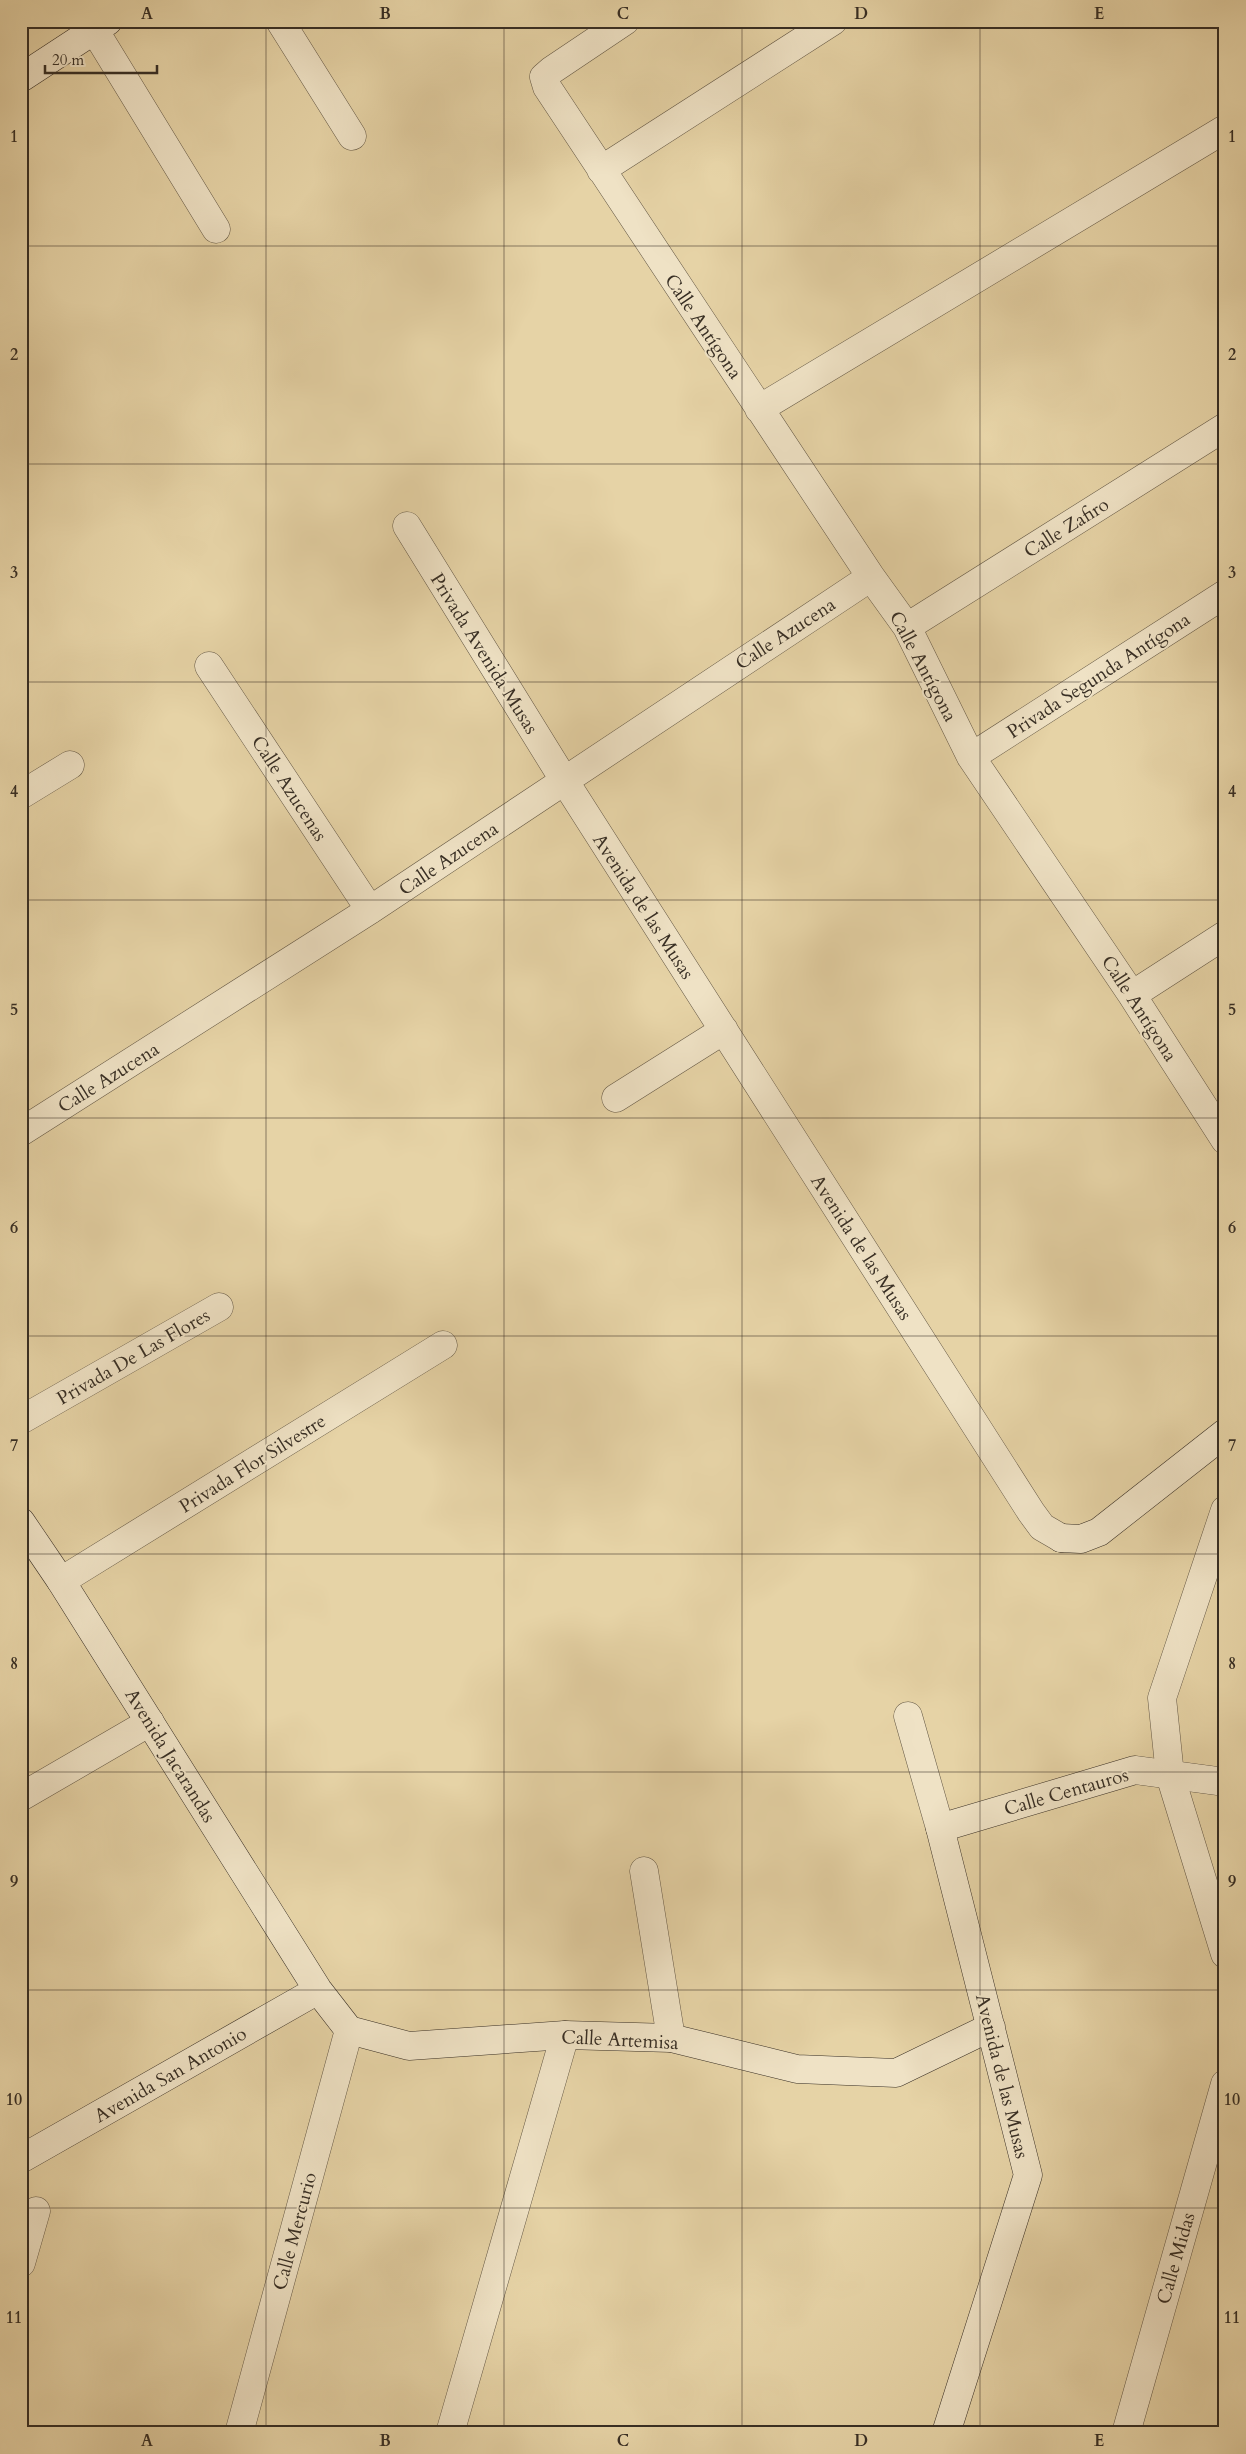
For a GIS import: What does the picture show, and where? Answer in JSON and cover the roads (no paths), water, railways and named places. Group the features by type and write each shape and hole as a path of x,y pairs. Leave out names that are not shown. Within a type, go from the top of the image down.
{"street":[{"path":"280,21 352,136"},
{"name":"Calle Antígona","path":"625,21 544,77 547,87 759,409 871,577 907,627 971,757 1132,995 1225,1140"},
{"path":"601,170 833,21"},
{"path":"21,78 102,26 216,229"},
{"path":"759,409 1225,129"},
{"name":"Calle Zafiro","path":"907,627 1225,427"},
{"name":"Privada Avenida Musas","path":"407,526 564,780"},
{"name":"Calle Azucena","path":"21,1132 370,910 871,577"},
{"name":"Privada Segunda Antígona","path":"971,757 1225,594"},
{"name":"Calle Azucenas","path":"209,666 370,910"},
{"path":"21,795 70,765"},
{"name":"Avenida de las Musas","path":"564,780 1042,1527 1061,1538 1080,1539 1099,1532 1225,1433"},
{"path":"1132,995 1225,934"},
{"path":"616,1098 724,1030"},
{"name":"Privada De Las Flores","path":"21,1420 219,1307"},
{"name":"Privada Flor Silvestre","path":"61,1581 443,1345"},
{"path":"1225,1510 1162,1698 1170,1775 1225,1954"},
{"name":"Avenida Jacarandas","path":"21,1522 61,1581 318,1990"},
{"name":"Avenida de las Musas","path":"908,1716 940,1828 1028,2175 946,2433"},
{"path":"21,1797 150,1722"},
{"name":"Calle Centauros","path":"940,1828 1135,1770 1225,1782"},
{"path":"644,1870 671,2038"},
{"path":"318,1990 349,2030"},
{"name":"Avenida San Antonio","path":"21,2159 318,1990"},
{"name":"Calle Artemisa","path":"349,2030 409,2046 565,2035 671,2038 797,2070 896,2072 991,2027"},
{"name":"Calle Mercurio","path":"239,2433 349,2030"},
{"path":"450,2433 565,2035"},
{"name":"Calle Midas","path":"1126,2433 1225,2084"},
{"path":"21,2263 36,2211"}]}
